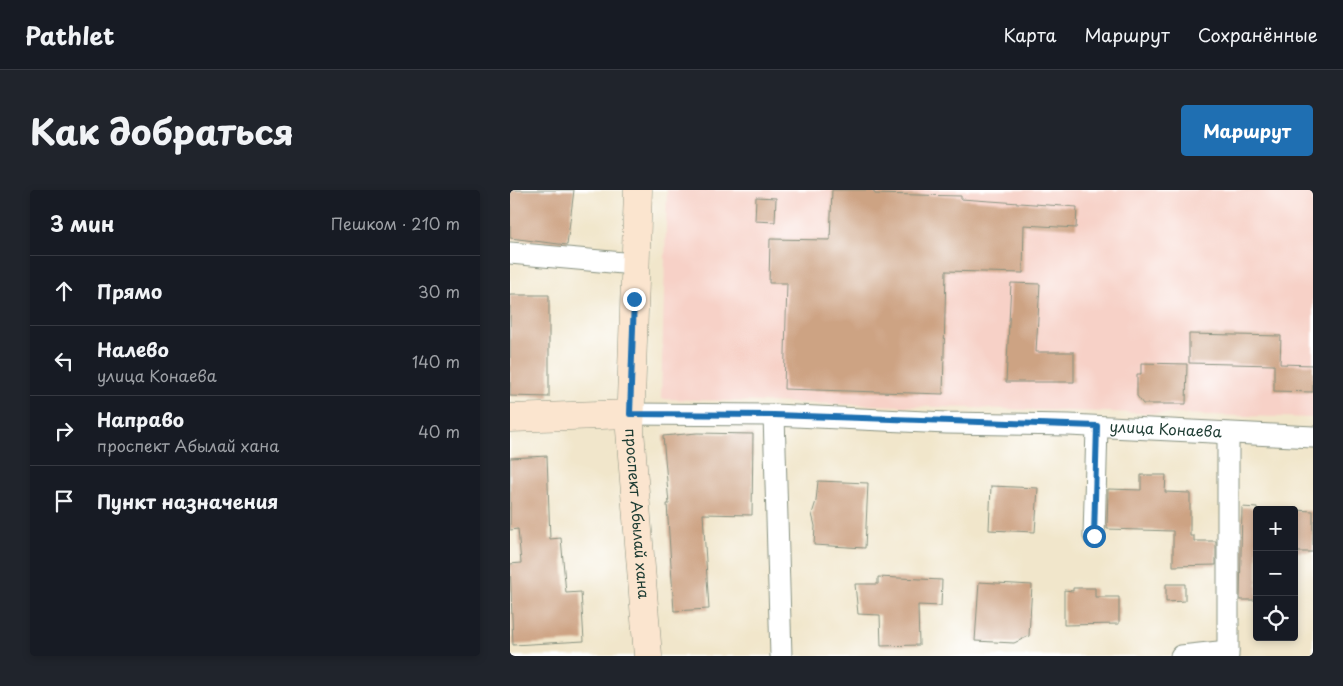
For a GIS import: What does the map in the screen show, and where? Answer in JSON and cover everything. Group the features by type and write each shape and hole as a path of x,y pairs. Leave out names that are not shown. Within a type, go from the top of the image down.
{"main road":[{"name":"проспект Абылай хана","path":"638,190 630,414 648,656"},
{"name":"улица Конаева","path":"510,418 630,414"}],"street":[{"path":"510,253 634,264"},
{"name":"улица Конаева","path":"630,414 774,415 1097,426 1313,437"},
{"path":"774,415 781,656"},
{"path":"1094,536 1097,426"},
{"path":"1181,656 1228,654 1228,434"}],"shaded area":[{"path":"667,190 1313,190 1313,418 661,399"}],"building":[{"path":"510,190 574,190 567,245 510,238"},
{"path":"832,190 873,190 875,194 961,196 961,199 1077,207 1076,228 1024,225 1023,273 946,271 943,394 784,389 787,283 769,283 770,239 830,240"},
{"path":"756,197 776,198 775,222 755,221"},
{"path":"1011,283 1040,284 1036,352 1074,352 1074,382 1006,382"},
{"path":"510,295 549,295 549,397 510,396"},
{"path":"1189,334 1281,336 1280,364 1313,365 1313,392 1274,391 1274,365 1189,363"},
{"path":"1141,363 1187,364 1186,404 1143,404 1137,396 1137,374 1141,374"},
{"path":"697,433 753,434 752,515 703,514 709,609 674,611 667,504 669,504 663,436"},
{"path":"547,456 550,539 561,538 566,593 581,592 584,641 513,645 510,564 521,563 518,529 510,530 510,458"},
{"path":"1141,475 1166,475 1165,492 1190,493 1190,536 1194,536 1194,541 1216,541 1216,565 1173,566 1173,531 1107,529 1108,489 1141,490"},
{"path":"818,481 868,483 865,548 814,545 815,526 812,514 816,501"},
{"path":"991,486 1038,488 1035,532 989,530"},
{"path":"1242,507 1253,508 1253,600 1240,600"},
{"path":"1298,510 1313,511 1313,552 1298,552"},
{"path":"878,577 942,580 941,606 918,605 919,645 881,646 880,615 858,614 855,584 878,584"},
{"path":"979,582 1032,585 1029,636 1014,643 975,641"},
{"path":"1166,584 1185,584 1185,601 1166,602"},
{"path":"1073,588 1095,588 1095,597 1119,597 1119,624 1064,625 1064,590 1073,591"}],"route":[{"path":"634,299 630,414 774,415 947,423 1097,426 1094,536"}]}
